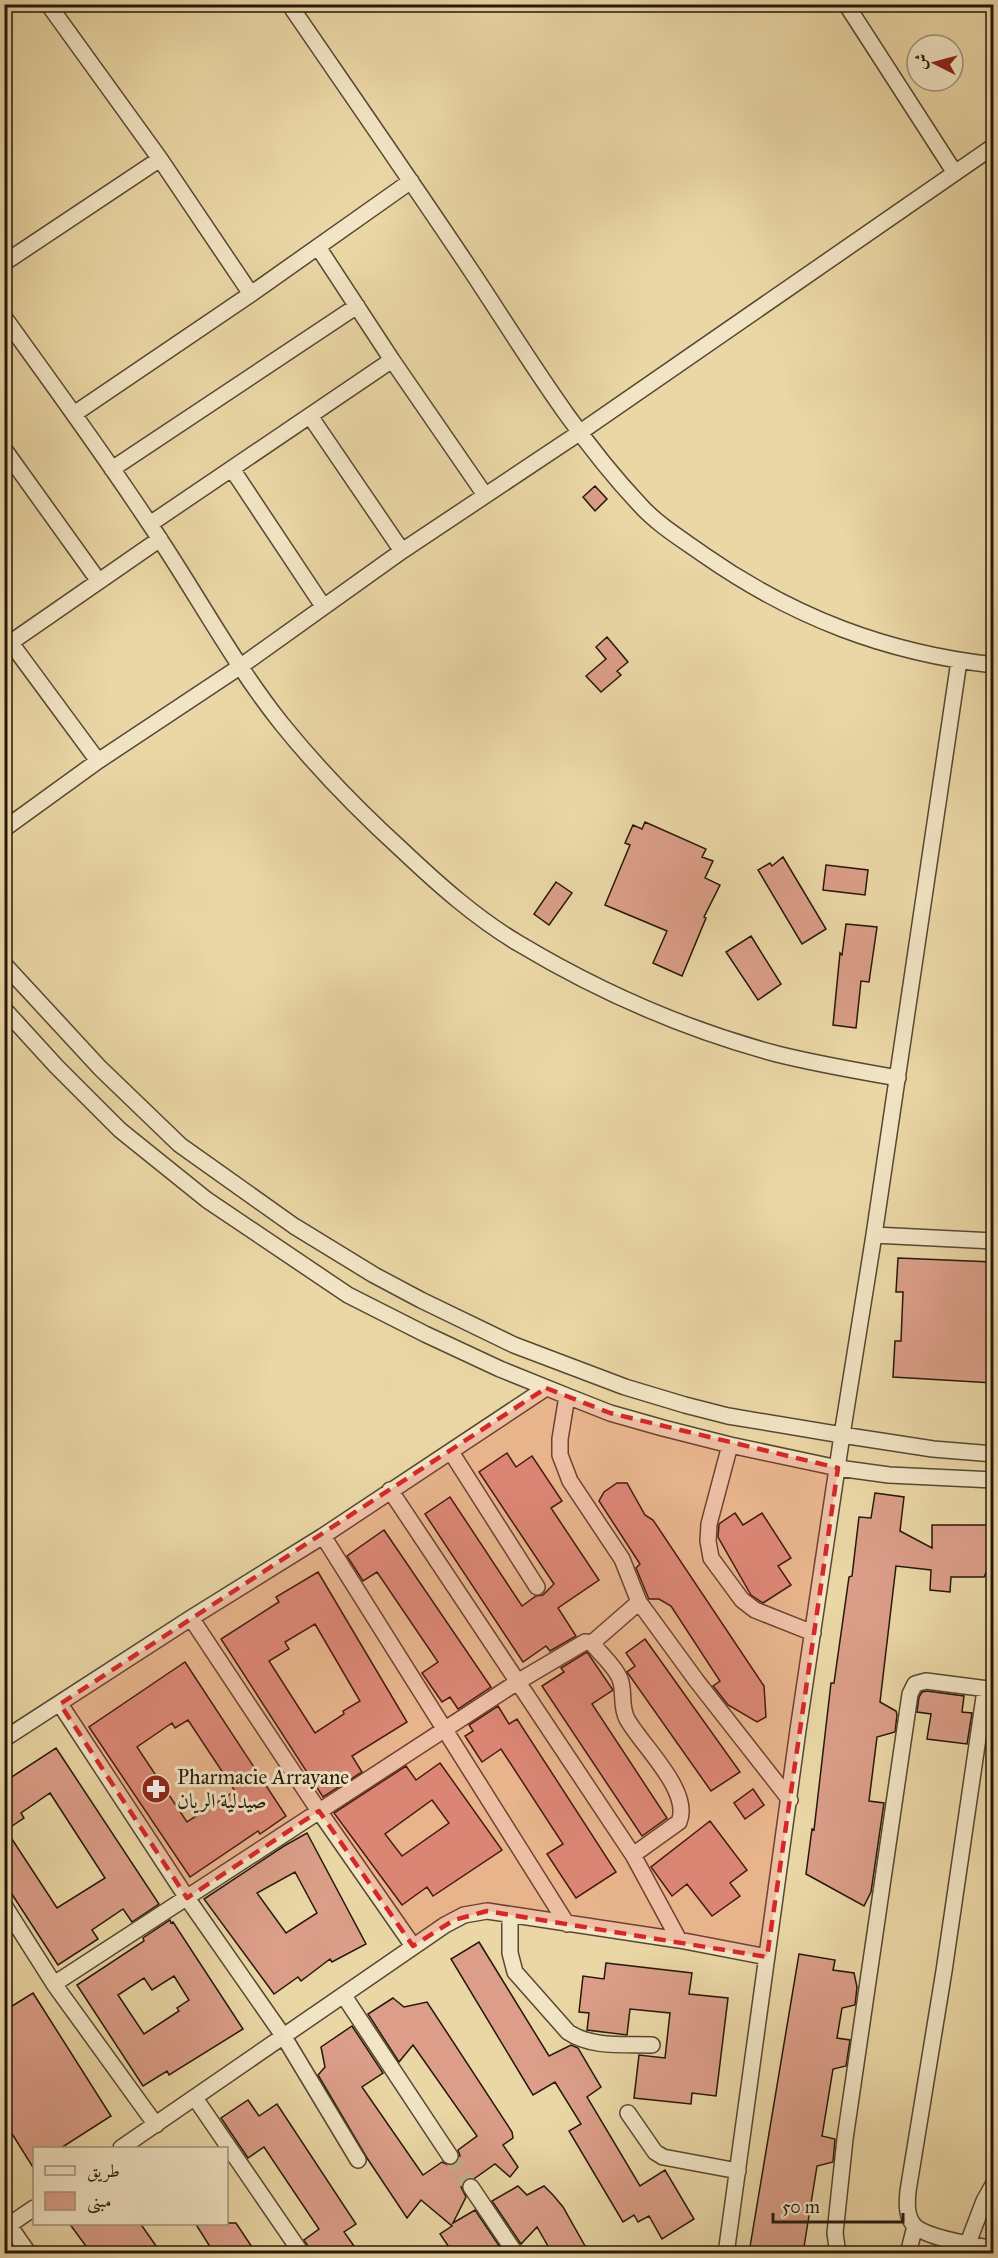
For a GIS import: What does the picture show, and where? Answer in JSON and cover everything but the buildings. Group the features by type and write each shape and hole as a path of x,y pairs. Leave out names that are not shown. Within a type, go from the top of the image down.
{"street":[{"path":"48,4 160,159 251,294"},
{"path":"289,4 411,181 579,433 642,508 741,580 793,609 844,631 900,648 959,661 993,665"},
{"path":"846,4 955,173"},
{"path":"4,829 98,761 241,666 402,551 579,433 993,146"},
{"path":"4,263 160,159"},
{"path":"74,414 251,294 411,181"},
{"path":"318,247 485,495"},
{"path":"112,469 357,306"},
{"path":"4,316 150,524 241,666 281,723 327,778 459,901 517,942 565,969 647,1009 711,1033 776,1053 898,1078"},
{"path":"150,524 392,360"},
{"path":"310,416 402,551"},
{"path":"4,449 98,580"},
{"path":"232,469 323,606"},
{"path":"98,761 6,641 160,539"},
{"path":"726,2253 813,1633 959,661"},
{"path":"4,964 99,1068 180,1145 294,1226 374,1275 514,1345 625,1387 728,1416 933,1449 993,1454"},
{"path":"4,1009 56,1066 120,1130 207,1200 348,1295 424,1334 546,1388 610,1413 730,1445 838,1468 889,1475 993,1480"},
{"path":"874,1235 993,1240"},
{"path":"4,1739 191,1617 323,1536 546,1388"},
{"path":"567,1396 560,1439 560,1455 579,1496 622,1559 639,1602 696,1680 790,1800"},
{"path":"730,1445 709,1524 708,1541 711,1557 742,1600 755,1610 813,1633"},
{"path":"451,1452 537,1587"},
{"path":"390,1490 633,1855 678,1940"},
{"path":"323,1536 567,1924"},
{"path":"54,1984 519,1681 581,1643 592,1643 639,1602"},
{"path":"191,1617 319,1811 413,1946"},
{"path":"592,1643 620,1677 626,1718 674,1786 681,1802 682,1813 679,1822 633,1855"},
{"path":"838,2253 835,2234 845,2139 910,1694 915,1684 926,1681 991,1688"},
{"path":"991,1688 984,1697 907,2206 911,2222 926,2232 993,2249"},
{"path":"60,1704 186,1898 284,2037 358,2160"},
{"path":"4,1905 54,1984 156,2125"},
{"path":"123,2147 413,1946 445,1925 469,1914 487,1911 678,1940 767,1957"},
{"path":"510,1915 510,1953 515,1972 568,2032 590,2043 652,2045"},
{"path":"344,1996 450,2156"},
{"path":"195,2098 302,2253"},
{"path":"628,2113 655,2152 663,2157 738,2171"},
{"path":"968,2243 993,2183"},
{"path":"471,2187 516,2253"},
{"path":"29,2253 7,2222 33,2209"},
{"path":"908,2253 915,2226"}],"highlighted area":[{"path":"546,1388 610,1413 838,1468 767,1957 487,1911 454,1920 413,1946 319,1811 187,1898 60,1704"}],"tunnel":[{"path":"450,2156 471,2187"}],"place":[{"name":"Pharmacie Arrayane صيدلية الريان","path":"156,1789"}]}
